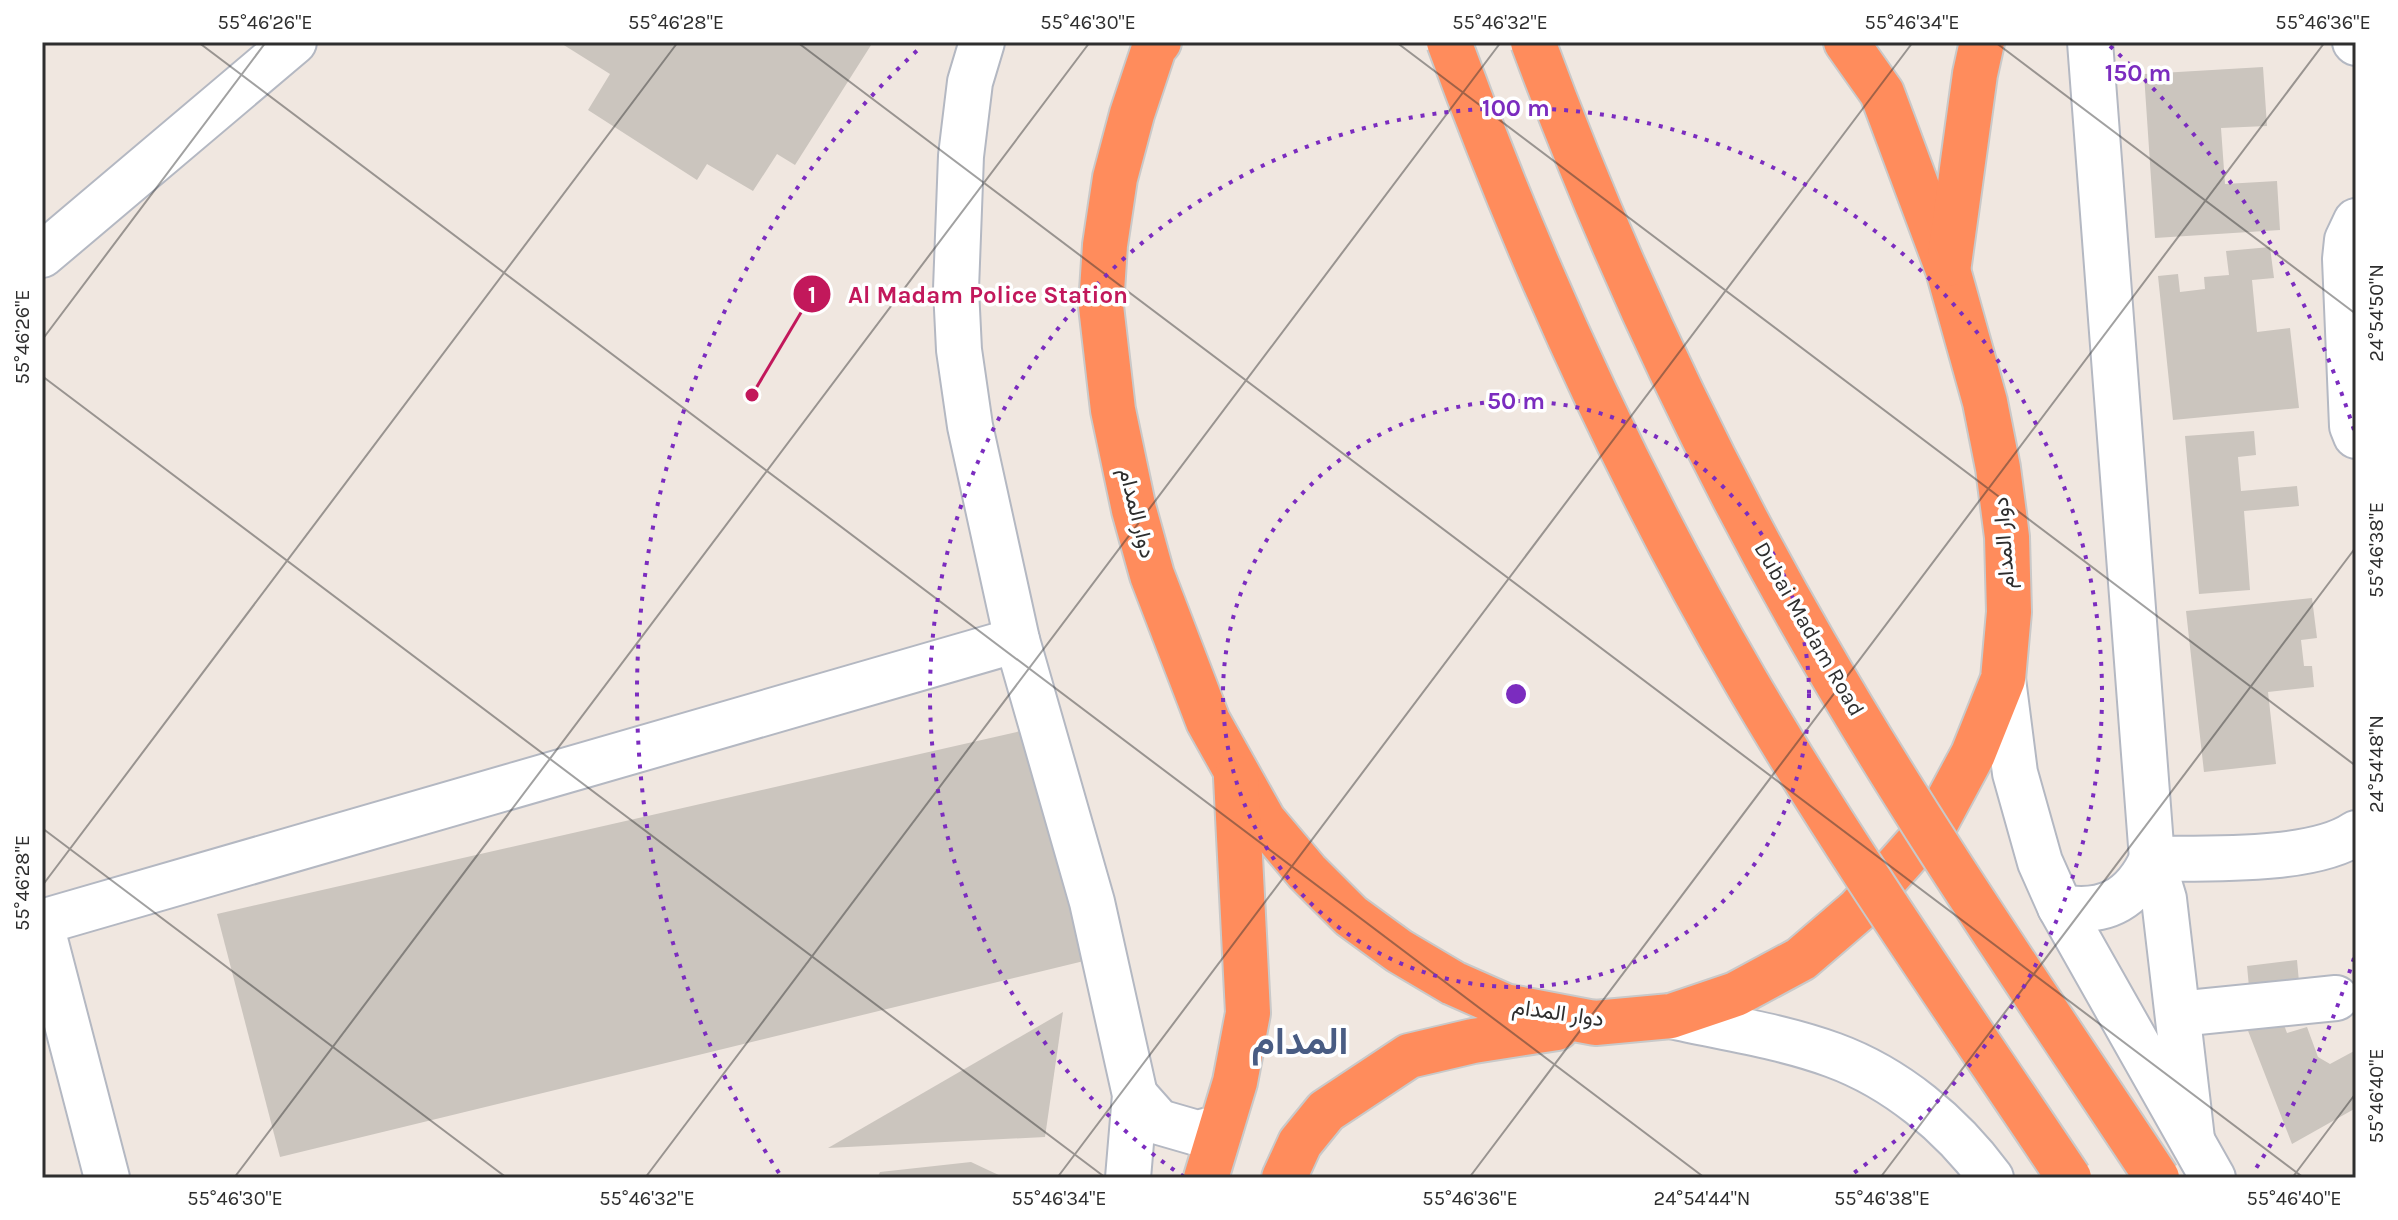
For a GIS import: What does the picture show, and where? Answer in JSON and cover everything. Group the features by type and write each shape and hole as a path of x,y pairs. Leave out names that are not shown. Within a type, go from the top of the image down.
{"highway":[{"path":"1449,42 1489,151 1565,332 1651,509 1745,680 1849,847 2069,1178"},
{"name":"Dubai Madam Road","path":"1533,42 1567,133 1641,307 1724,477 1806,630 1911,805 2157,1178"},
{"name":"دوار المدام","path":"1156,44 1132,114 1115,178 1105,245 1101,306 1113,410 1134,510 1152,575 1208,721 1264,821 1307,872 1351,916 1399,951 1453,983 1505,1006 1595,1023 1671,1016 1736,994 1801,959 1858,910 1937,821 1973,754 2003,679 2009,612 2007,537 1985,402 1948,270 1882,93 1846,42"},
{"path":"1948,270 1982,42"},
{"path":"1206,1178 1235,1082 1248,1013 1236,772"},
{"path":"1284,1178 1300,1143 1326,1111 1409,1056 1473,1041 1595,1023"}],"street":[{"path":"42,255 294,42"},
{"path":"982,42 970,82 961,156 956,289 958,334 970,426 1017,640 1092,902 1135,1095 1128,1178"},
{"path":"2090,42 2152,859 2164,899 2192,1139"},
{"path":"2356,221 2347,240 2345,259 2352,426 2356,436"},
{"path":"107,1178 42,925 1017,640"},
{"path":"2003,679 2015,773 2040,862 2060,907 2213,1178"},
{"path":"2152,859 2238,858 2298,852 2356,833"},
{"path":"2060,907 2078,910 2116,902 2144,876 2152,859"},
{"path":"2178,1014 2336,998"},
{"path":"1671,1016 1833,1055 1888,1081 1932,1115 1975,1157 1991,1178"},
{"path":"1135,1095 1159,1122 1197,1133 1221,1127"}],"building":[{"path":"559,42 873,42 795,165 777,154 753,191 707,164 697,180 588,110 610,74"},
{"path":"2263,67 2267,126 2221,128 2225,184 2277,181 2280,230 2155,238 2144,74"},
{"path":"2270,247 2274,278 2252,280 2257,332 2290,328 2299,408 2173,420 2158,276 2178,274 2180,292 2205,289 2204,277 2229,275 2226,251"},
{"path":"2254,431 2256,455 2238,457 2241,491 2297,486 2299,506 2244,511 2250,590 2199,594 2185,436"},
{"path":"2312,598 2317,638 2301,640 2304,666 2312,666 2314,687 2268,692 2276,764 2204,772 2186,611"},
{"path":"1034,728 1088,960 280,1157 217,914"},
{"path":"2297,960 2299,982 2249,987 2247,966"},
{"path":"1063,1012 1045,1137 828,1148"},
{"path":"2280,1014 2287,1033 2307,1027 2318,1057 2330,1064 2356,1050 2356,1108 2292,1144 2245,1023"},
{"path":"971,1162 1005,1178 877,1178 880,1172"}],"place":[{"name":"Al Madam Police Station","path":"752,395"}],"district":[{"name":"المدام","path":"1300,1041"}]}
